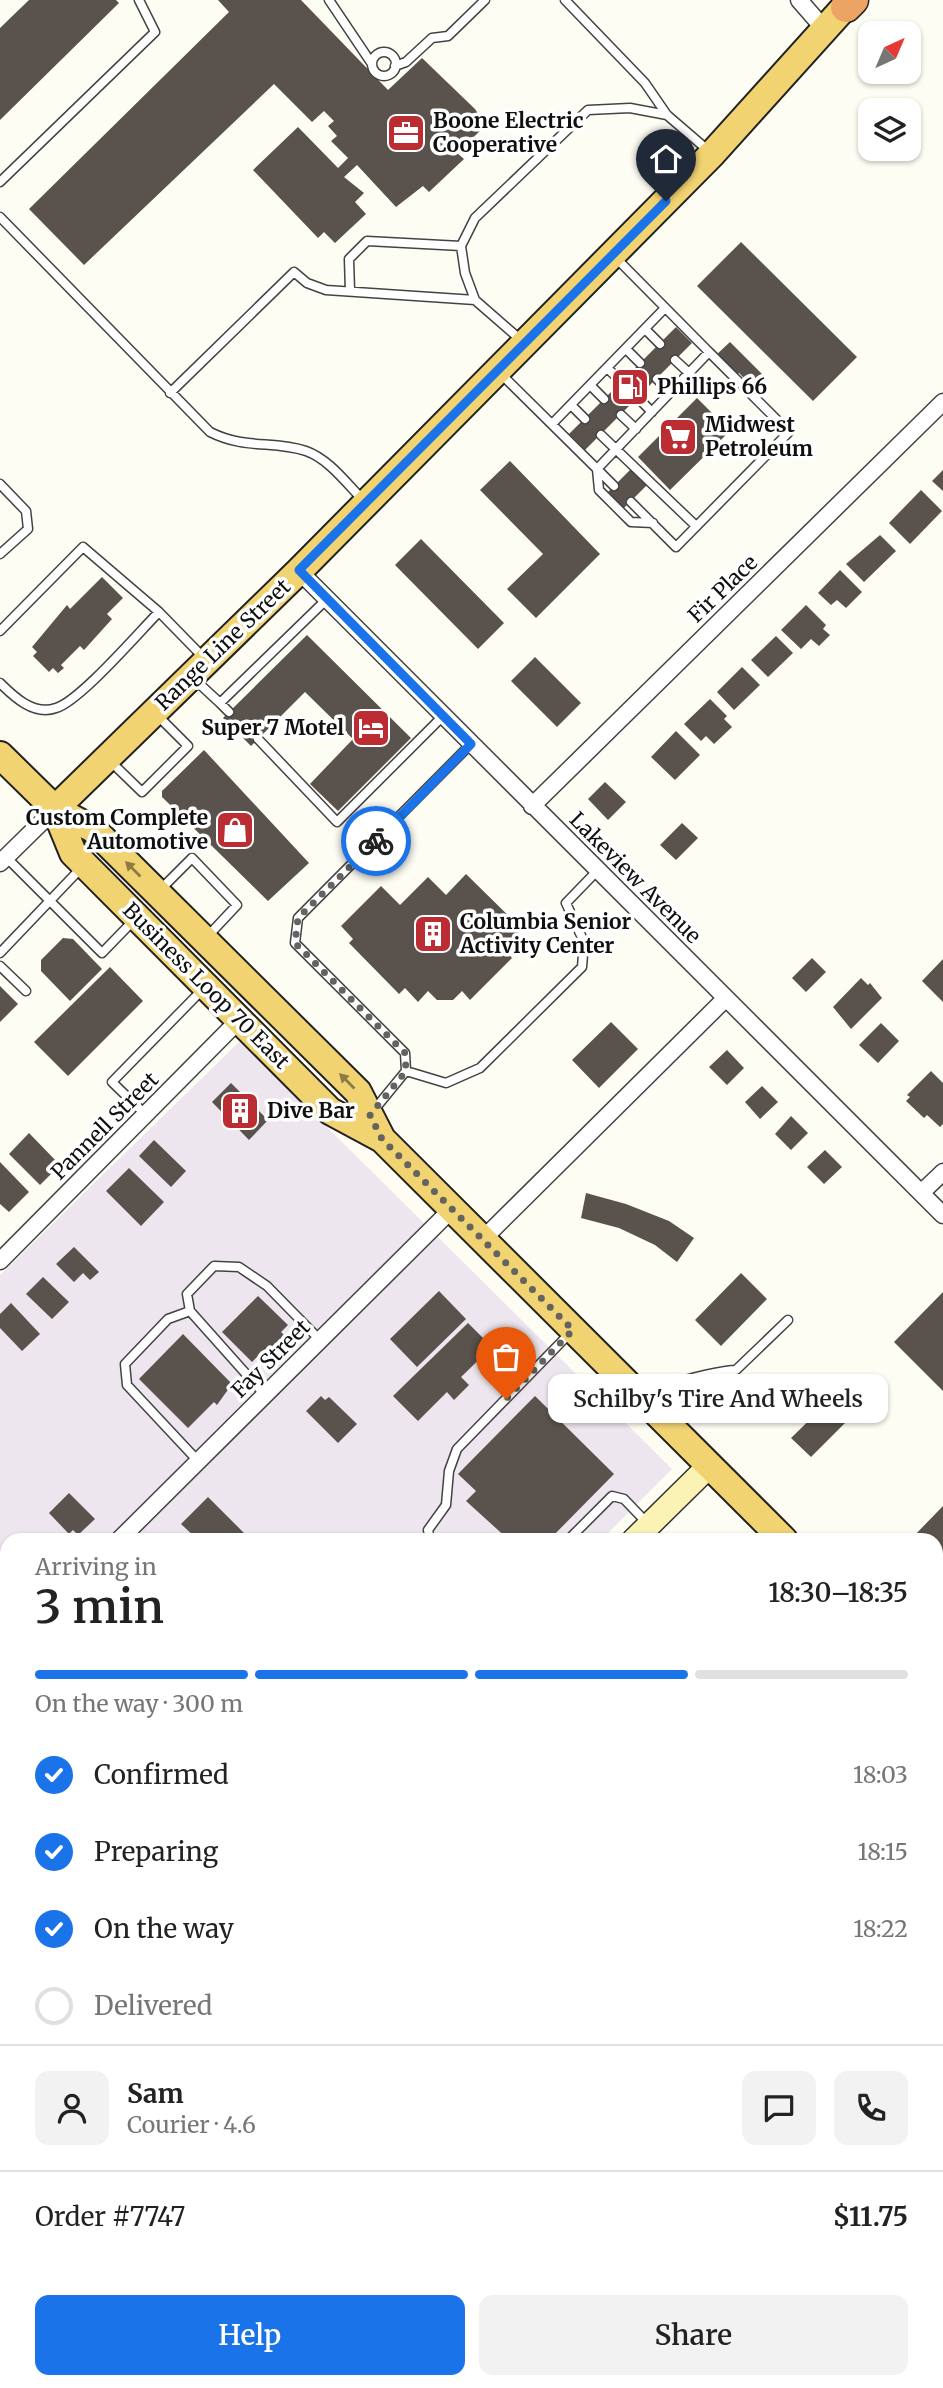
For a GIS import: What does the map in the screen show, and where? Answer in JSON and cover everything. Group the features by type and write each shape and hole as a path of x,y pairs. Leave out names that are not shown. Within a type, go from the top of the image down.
{"main road":[{"name":"Range Line Street","path":"55,809 299,570 712,155 826,32 850,2"},
{"name":"Business Loop 70 East","path":"0,755 55,809 93,829 358,1092 382,1139"},
{"name":"Business Loop 70 East","path":"55,809 73,853 330,1111 382,1139 777,1533"},
{"path":"642,1533 710,1465"}],"street":[{"path":"799,0 826,32"},
{"name":"Fir Place","path":"532,806 943,402"},
{"name":"Lakeview Avenue","path":"299,570 943,1215"},
{"name":"Range Line Street","path":"2,858 55,809"},
{"path":"482,1240 726,998"},
{"name":"Pannell Street","path":"0,1261 240,1019"},
{"path":"921,1194 943,1172"},
{"name":"Fay Street","path":"126,1533 452,1209"}],"lane":[{"path":"0,182 155,32 139,0"},
{"path":"329,0 372,64 374,72 381,76 388,75 395,66 406,62 432,38 448,36 485,0"},
{"path":"565,0 645,83 667,115 712,155"},
{"path":"372,64 377,53 385,52 395,59 395,66"},
{"path":"525,343 475,300 464,273 461,246 475,218 588,110 630,108 667,115"},
{"path":"0,217 210,432 229,441 309,452 326,464 366,503"},
{"path":"349,292 349,259 367,241 461,246"},
{"path":"612,255 789,432 677,547 631,502"},
{"path":"170,393 294,272 307,283 326,290 475,300"},
{"path":"552,424 665,308"},
{"path":"645,329 660,344"},
{"path":"626,349 640,363"},
{"path":"597,469 709,352"},
{"path":"676,360 689,373"},
{"path":"607,368 622,382"},
{"path":"497,370 614,486"},
{"path":"657,379 670,392"},
{"path":"590,386 604,399"},
{"path":"638,398 652,412"},
{"path":"571,405 585,419"},
{"path":"621,415 636,429"},
{"path":"601,435 696,526"},
{"path":"597,469 599,490 631,522 653,523"},
{"path":"0,484 26,511 28,529 0,554"},
{"path":"0,631 83,547 159,612 220,703 229,712"},
{"path":"220,703 327,599"},
{"path":"0,683 15,698 36,709 56,709 76,695 159,612"},
{"path":"107,758 142,792 188,746 154,712"},
{"path":"258,739 337,822 443,716"},
{"path":"370,1115 406,1071 405,1053 295,943 298,918 471,744"},
{"path":"2,858 102,953 137,917"},
{"path":"157,893 192,858 237,905 204,940"},
{"path":"0,953 85,864"},
{"path":"406,1071 446,1083 480,1068 582,967 584,943 566,903 597,871"},
{"path":"0,937 8,945"},
{"path":"0,966 26,991"},
{"path":"146,1115 112,1082 206,986"},
{"path":"265,1395 190,1311 187,1294 214,1266 239,1267 267,1286 320,1340"},
{"path":"190,1311 168,1319 125,1364 127,1385 198,1461"},
{"path":"651,1408 678,1383 705,1377 718,1370 736,1370 788,1320"},
{"path":"429,1533 446,1505 449,1471 457,1449 573,1330"},
{"path":"575,1533 612,1496 624,1499 642,1533"}],"shaded area":[{"path":"240,1041 672,1469 608,1533 0,1533 0,1275"}],"building":[{"path":"29,0 116,0 119,3 0,120 0,28"},
{"name":"Boone Electric Cooperative","path":"218,0 301,0 388,90 422,58 475,109 481,118 475,122 482,129 457,153 464,159 429,192 423,186 396,207 357,165 344,177 364,193 355,202 366,214 335,243 324,232 318,238 253,170 298,127 338,168 348,158 331,141 337,136 328,126 334,121 324,111 312,122 274,84 84,265 29,209 229,12"},
{"path":"741,242 857,357 813,401 697,286"},
{"path":"676,327 692,343 585,450 569,434"},
{"path":"730,342 762,374 751,385 739,373 735,376 715,356"},
{"path":"697,398 730,431 670,490 638,457"},
{"path":"510,461 600,554 536,618 507,589 543,554 480,490"},
{"path":"632,468 648,484 624,508 608,492"},
{"path":"943,470 943,491 932,481"},
{"path":"921,490 942,511 910,544 889,523"},
{"path":"880,535 896,551 864,582 846,564"},
{"path":"421,539 504,623 478,649 395,565"},
{"path":"840,570 862,592 846,608 837,600 831,605 818,593"},
{"path":"102,577 123,598 107,614 112,619 84,650 80,646 61,665 64,668 58,673 53,668 49,672 33,656 37,652 32,647 67,605 70,609"},
{"path":"806,605 826,625 823,629 830,635 819,646 811,639 801,649 781,630"},
{"name":"Super 7 Motel","path":"307,635 411,738 338,811 310,784 353,739 305,692 251,746 223,718"},
{"path":"776,636 793,653 768,677 751,660"},
{"path":"535,657 581,703 557,727 511,681"},
{"path":"742,667 760,685 734,710 717,692"},
{"path":"710,699 727,716 724,719 732,727 714,744 706,736 701,741 684,724"},
{"path":"676,731 700,755 675,780 651,757"},
{"name":"Custom Complete Automotive","path":"204,750 309,863 268,901 162,797 162,791"},
{"path":"605,782 626,802 608,820 588,799"},
{"path":"682,823 698,838 676,860 660,845"},
{"name":"Columbia Senior Activity Center","path":"466,874 522,929 503,948 512,958 470,1000 462,991 453,1000 437,1000 428,991 418,1002 405,988 399,994 349,943 353,939 341,926 381,886 400,905 428,877 446,895"},
{"path":"63,938 73,939 102,969 70,1001 41,971 41,960"},
{"path":"812,958 826,972 806,992 792,978"},
{"path":"943,959 943,1002 922,981"},
{"path":"110,967 143,1001 68,1076 34,1042"},
{"path":"861,978 868,985 870,983 882,998 851,1029 833,1007"},
{"path":"0,986 18,1004 0,1022"},
{"path":"611,1022 638,1049 599,1088 572,1060"},
{"path":"881,1023 899,1041 878,1063 859,1045"},
{"path":"727,1050 744,1068 727,1085 709,1067"},
{"path":"931,1071 943,1083 943,1124 940,1127 927,1115 924,1118 906,1101 910,1097 907,1095"},
{"name":"Dive Bar","path":"231,1083 268,1120 249,1140 212,1102"},
{"path":"762,1086 778,1102 760,1119 745,1102"},
{"path":"791,1116 808,1133 791,1150 775,1134"},
{"path":"29,1133 60,1165 40,1185 9,1154"},
{"path":"154,1140 186,1171 171,1187 139,1156"},
{"path":"825,1150 842,1167 824,1184 807,1167"},
{"path":"0,1162 29,1192 9,1212 0,1204"},
{"path":"129,1168 164,1202 141,1226 106,1191"},
{"path":"586,1193 626,1204 669,1221 694,1238 677,1262 655,1245 619,1228 581,1218"},
{"path":"74,1247 99,1272 90,1280 83,1273 74,1282 56,1264"},
{"path":"741,1273 767,1299 721,1346 695,1320"},
{"path":"43,1277 69,1302 52,1319 26,1294"},
{"path":"439,1291 466,1319 417,1367 390,1339"},
{"path":"943,1292 943,1391 894,1342"},
{"path":"258,1296 288,1325 281,1332 285,1336 262,1359 258,1356 252,1362 222,1332"},
{"path":"11,1303 40,1334 22,1351 0,1328 0,1314"},
{"path":"468,1323 492,1347 461,1377 469,1385 454,1400 447,1392 418,1421 393,1396"},
{"path":"183,1334 232,1384 217,1405 214,1402 188,1428 139,1379"},
{"path":"321,1396 325,1400 329,1397 357,1424 338,1443 306,1411"},
{"path":"535,1396 614,1474 556,1533 501,1533 466,1501 476,1491 458,1474"},
{"path":"831,1399 850,1418 811,1457 791,1438"},
{"path":"69,1493 95,1519 80,1533 73,1530 68,1533 49,1513"},
{"path":"208,1497 244,1533 191,1533 181,1524"},
{"path":"943,1506 943,1533 917,1533"}],"way so far":[{"path":"376,841 298,918 295,943 405,1053 406,1071 370,1115 382,1139 573,1330 506,1399"}],"place":[{"name":"Boone Electric Cooperative","path":"406,133"},
{"name":"Phillips 66","path":"630,387"},
{"name":"Midwest Petroleum","path":"678,437"},
{"name":"Super 7 Motel","path":"371,728"},
{"name":"Custom Complete Automotive","path":"235,830"},
{"name":"Columbia Senior Activity Center","path":"433,934"},
{"name":"Dive Bar","path":"240,1111"},
{"name":"Schilby's Tire And Wheels","path":"506,1399"}],"route":[{"path":"376,841 471,744 299,570 666,201"}]}
